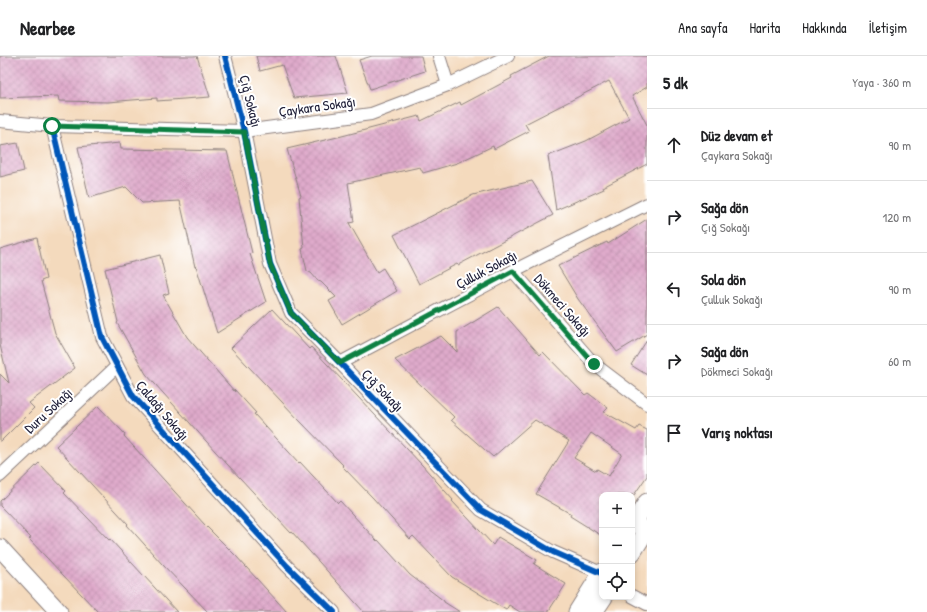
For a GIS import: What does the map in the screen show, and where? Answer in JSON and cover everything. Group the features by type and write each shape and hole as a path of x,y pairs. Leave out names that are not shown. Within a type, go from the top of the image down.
{"main road":[{"path":"635,520 647,502"},
{"path":"635,548 647,530"},
{"path":"0,548 59,612"},
{"path":"577,612 599,577"},
{"path":"594,612 602,600"}],"street":[{"name":"Çığ Sokağı","path":"225,56 244,132 270,264 291,313 481,510 553,552 599,571"},
{"path":"439,56 448,85"},
{"name":"Çaykara Sokağı","path":"0,121 52,126 244,132 371,114 448,85 508,56"},
{"name":"Çaldağı Sokağı","path":"52,126 102,337 133,396 287,566 334,612"},
{"name":"Çulluk Sokağı","path":"340,363 513,271 647,204"},
{"name":"Dökmeci Sokağı","path":"513,271 594,364 647,404"},
{"name":"Duru Sokağı","path":"0,476 117,366"},
{"path":"635,598 647,604"}],"building":[{"path":"0,56 197,56 210,97 157,101 157,98 108,102 59,101 58,96 0,98"},
{"path":"256,56 336,56 348,93 294,98 282,65 260,71"},
{"path":"372,56 421,56 425,71 370,89 359,60"},
{"path":"549,56 647,56 647,87 632,96 647,125 647,164 603,187 604,189 556,210 548,156 586,141 629,118 609,81 525,124 529,131 494,149 493,146 457,163 423,173 420,167 348,183 354,222 349,223 377,272 383,268 397,291 342,324 329,301 336,297 307,271 302,249 304,248 299,197 301,196 287,149 419,116 421,121 460,102 461,105 512,78 511,76"},
{"path":"18,143 24,171 0,177 0,146"},
{"path":"120,143 121,149 227,151 252,253 250,254 266,302 217,333 196,266 195,267 180,201 142,203 126,187 89,198 78,147"},
{"path":"532,181 553,215 419,284 394,235 473,195"},
{"path":"647,219 647,334 617,352 578,299 558,266 607,242 608,244"},
{"path":"37,238 46,279 41,281 55,333 75,368 29,403 34,408 0,442 0,374 9,383 0,345 0,249"},
{"path":"160,255 169,293 163,295 187,337 235,392 234,389 256,413 254,414 338,503 340,501 410,575 444,602 460,612 364,612 146,374 117,323 105,269"},
{"path":"498,307 540,355 543,352 585,395 588,393 608,408 604,412 636,430 639,426 647,430 647,476 635,494 635,492 599,492 599,534 570,516 571,514 536,494 569,441 535,420 493,457 451,420 454,417 395,360 441,336 457,352 457,332","holes":["591,433 622,454 609,476 597,469 596,471 574,458"]},
{"path":"272,309 309,349 311,347 422,465 453,500 452,501 493,545 498,537 537,560 534,564 566,584 548,612 520,612 509,605 506,610 452,577 413,536 410,539 342,466 343,465 231,348"},
{"path":"647,340 647,375 631,365"},
{"path":"98,406 125,434 124,436 205,525 236,556 287,612 208,612 162,564 127,525 128,524 56,446"},
{"path":"39,463 66,491 64,493 109,540 110,539 177,612 98,612 29,539 31,538 0,506 0,501"}],"cycle path":[{"path":"225,56 244,131 270,264 291,313 481,510 553,552 599,572"},
{"path":"52,126 102,337 133,396 287,566 334,612"}],"route":[{"path":"52,126 244,132 270,264 291,313 340,363 513,271 594,364"}]}
